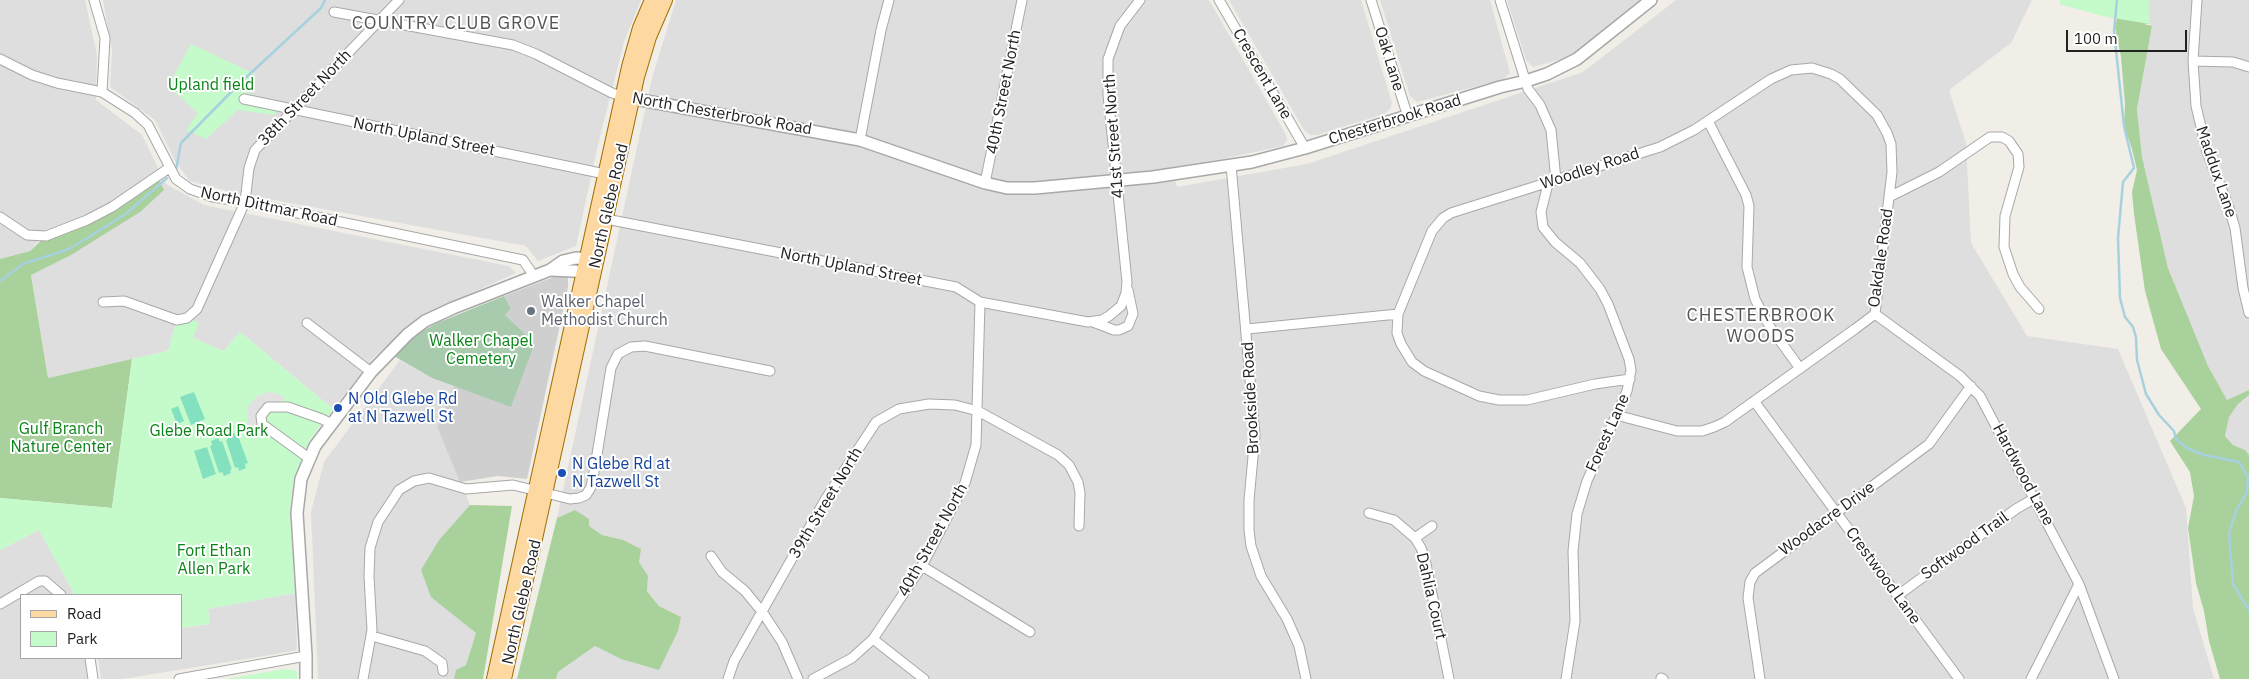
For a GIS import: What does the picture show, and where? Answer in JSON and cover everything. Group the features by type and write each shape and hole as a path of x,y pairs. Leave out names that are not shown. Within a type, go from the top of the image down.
{"main road":[{"name":"North Glebe Road","path":"590,265 606,219 628,97 636,39 652,0"},
{"name":"North Glebe Road","path":"504,679 541,492 590,265 605,174 628,97 646,44 664,0"},
{"name":"North Glebe Road","path":"494,679 541,492"}],"street":[{"path":"0,59 32,75 57,84 102,92 105,38 94,0"},
{"name":"38th Street North","path":"103,302 124,301 177,320 187,318 197,309 245,202 249,168 255,150 399,0"},
{"path":"860,140 881,30 889,0"},
{"name":"40th Street North","path":"985,183 1022,0"},
{"name":"41st Street North","path":"1127,282 1108,95 1108,59 1120,26 1140,0"},
{"name":"Crescent Lane","path":"1218,0 1305,148"},
{"name":"Oak Lane","path":"1371,0 1408,117"},
{"name":"Forest Lane","path":"1500,0 1528,89 1547,117 1551,130 1552,182 1541,212 1543,227 1555,242 1580,264 1600,289 1608,304 1629,359 1630,379 1628,391 1587,480 1577,514 1573,551 1575,622 1566,679"},
{"name":"Chesterbrook Road","path":"1116,180 1231,166 1305,148 1547,74 1577,59 1651,0"},
{"name":"Maddux Lane","path":"2197,0 2193,61 2196,106 2200,129 2235,228 2243,288 2249,313"},
{"name":"North Chesterbrook Road","path":"334,12 513,45 536,54 612,93 860,140 985,183 1007,188 1035,188 1116,180"},
{"path":"2193,61 2225,62 2249,67"},
{"name":"Woodley Road","path":"1398,314 1432,231 1443,218 1459,211 1660,147 1694,130 1771,79 1800,68 1812,68 1840,79 1867,104 1881,121 1887,132 1892,155 1889,198"},
{"name":"North Dittmar Road","path":"102,92 135,113 148,125 176,179 190,190 213,197 523,260 534,276"},
{"name":"North Upland Street","path":"244,99 605,174"},
{"path":"1708,121 1746,195 1749,206 1747,267 1755,299 1770,327 1799,368"},
{"name":"Oakdale Road","path":"1616,415 1677,431 1702,431 1725,422 1875,314 1889,198 1939,172 1990,137 2002,137 2008,141 2014,146 2019,161 2005,216 2004,247 2007,261 2013,274 2020,286 2039,309"},
{"name":"Brookside Road","path":"1231,166 1255,435 1248,516 1251,546 1261,576 1296,638 1304,662 1306,679"},
{"path":"0,217 27,235 46,236 112,207 169,168"},
{"name":"North Upland Street","path":"606,219 956,287 980,302 1093,322 1114,330 1128,326 1133,314 1127,282"},
{"path":"306,679 297,512 301,479 316,446 371,372 408,334 426,321 550,270 568,259 590,265"},
{"path":"1093,322 1102,320 1116,312 1125,298 1127,282"},
{"name":"40th Street North","path":"813,679 852,658 873,639 922,566 965,483 976,445 980,302"},
{"path":"1247,329 1398,314 1397,328 1400,344 1412,362 1424,370 1479,396 1496,400 1527,400 1595,384 1630,379"},
{"name":"Hardwood Lane","path":"1875,314 1972,386 1988,410 2079,584 2114,679"},
{"path":"308,324 371,372"},
{"path":"363,679 372,636 370,548 378,522 399,490 414,481 429,478 466,490 507,484 574,499 582,497 590,490 599,445 609,372 615,358 622,351 636,346 645,346 770,370"},
{"name":"Woodacre Drive","path":"1760,679 1748,598 1752,578 1762,566 1929,444 1972,386"},
{"name":"Crestwood Lane","path":"1754,401 1958,679"},
{"name":"39th Street North","path":"728,679 734,661 763,613 825,500 876,422 899,409 930,404 955,406 978,411 1058,455 1074,473 1080,492 1079,526"},
{"path":"310,459 262,424 261,416 268,407 288,407 322,418 332,424"},
{"name":"Softwood Trail","path":"1897,596 2016,509 2035,498"},
{"name":"Dahlia Court","path":"1369,513 1394,520 1415,538 1426,558 1449,679"},
{"path":"1415,538 1432,526"},
{"path":"711,556 722,572 745,590 763,613 782,642 798,679"},
{"path":"922,566 1030,632"},
{"path":"0,604 39,581 45,581 60,594"},
{"path":"2031,679 2079,584"},
{"path":"372,636 425,651 440,661 443,671"},
{"path":"873,639 924,679"},
{"path":"179,679 306,656"},
{"path":"90,659 93,679"}],"shaded area":[{"path":"0,0 85,0 97,55 96,100 142,135 166,184 204,205 509,266 516,273 420,316 373,358 333,409 240,332 224,351 193,338 177,320 168,351 48,378 31,274 71,255 112,207 37,242 30,251 0,259"},
{"path":"103,0 641,0 624,42 598,145 576,246 538,261 526,246 235,193 190,181 176,163 155,120 110,87 112,50"},
{"path":"676,0 1209,0 1285,133 1287,140 1283,146 1172,167 1177,187 1307,164 1583,72 1676,0 2032,0 2011,43 1949,90 1966,143 1971,243 2027,336 2118,349 2186,508 2193,608 2214,679 556,679 558,672 595,646 621,659 681,617 659,606 647,590 648,576 623,540 602,535 589,526 575,510 557,518 652,78"},
{"path":"1229,0 1361,0 1392,103 1390,109 1384,114 1317,135 1310,135 1304,130"},
{"path":"1380,0 1490,0 1510,73 1504,79 1417,102 1410,96"},
{"path":"1507,0 1641,0 1571,56 1533,67 1526,60"},
{"path":"2149,0 2249,0 2249,390 2227,400 2208,366 2168,268 2142,157 2137,109 2152,26 2149,24"},
{"path":"559,275 568,277 568,287 527,479 498,476 460,482 437,427 454,386 511,406 535,343 505,315 511,309 504,296"},
{"path":"400,360 432,378 454,386 437,427 470,505 439,540 455,615 476,633 466,665 456,671 454,679 318,679 311,512 324,462"},
{"path":"268,392 285,397 282,403 272,402 265,405 260,427 252,432 247,422 248,407 257,396"},
{"path":"2249,395 2249,455 2245,450 2233,445 2225,436 2229,417 2238,404"},
{"path":"39,530 74,594 20,594 20,659 92,659 95,679 0,679 0,550"},
{"path":"295,593 297,649 123,679 101,679 98,659 182,659 182,628 210,624 208,609"}],"green space":[{"path":"2060,0 2149,0 2149,24 2144,24 2152,26 2137,109 2142,157 2168,268 2208,366 2227,400 2249,390 2249,395 2238,404 2229,417 2225,436 2233,445 2245,450 2249,455 2249,679 2220,679 2196,583 2188,528 2194,496 2190,472 2170,441 2201,409 2161,349 2145,291 2132,192 2137,170 2124,126 2125,104 2121,57 2115,27 2117,19 2060,4"},
{"path":"2060,0 2149,0 2149,24 2102,16 2060,4"},
{"name":"Upland field","path":"191,44 255,74 240,90 281,105 274,115 238,110 206,139 186,130 198,113 168,86"},
{"name":"Gulf Branch Nature Center","path":"157,177 164,190 140,212 71,255 31,275 48,378 132,359 112,508 0,498 0,259 30,251 46,236 87,220"},
{"name":"Walker Chapel Cemetery","path":"504,296 511,309 505,315 535,343 511,407 432,378 394,356 417,334 437,323"},
{"path":"187,318 199,323 193,338 224,351 240,332 333,409 309,441 293,482 290,512 295,593 208,609 210,624 182,628 182,594 74,594 39,530 0,550 0,498 112,508 132,359 168,351 177,320"},
{"path":"194,392 205,419 191,425 180,397"},
{"path":"178,406 184,421 177,424 171,409"},
{"path":"234,433 235,436 238,436 248,463 245,464 246,468 239,471 238,467 235,468 226,440 228,439 227,435"},
{"path":"218,438 220,442 222,441 232,469 230,470 231,473 224,476 222,472 219,473 210,446 212,445 211,441"},
{"path":"207,447 216,474 203,479 194,451"},
{"path":"470,505 512,506 483,679 454,679 456,670 466,665 476,633 431,597 421,570 439,540"},
{"path":"575,510 589,519 589,526 602,535 623,540 641,549 639,562 648,576 647,591 659,606 681,617 678,631 659,670 621,659 595,646 558,672 556,679 517,679 557,518"},
{"path":"284,669 295,670 297,672 297,679 225,679"}],"waterway":[{"path":"176,170 181,143 240,83 321,8 325,0"},
{"path":"2117,0 2114,31 2124,126 2134,168 2123,182 2118,238 2120,298 2125,317 2133,327 2136,337 2137,360 2146,394 2159,415 2174,431 2176,439 2187,448 2204,455 2239,462 2248,477 2247,492 2236,511 2229,534 2233,584 2249,610"},
{"path":"0,281 23,264 69,249 84,240 127,213 167,178"}],"place":[{"name":"Walker Chapel Methodist Church","path":"531,311"},
{"name":"N Old Glebe Rd at N Tazwell St","path":"338,408"},
{"name":"N Glebe Rd at N Tazwell St","path":"562,473"}],"district":[{"name":"COUNTRY CLUB GROVE","path":"456,24"},
{"name":"CHESTERBROOK WOODS","path":"1761,326"}],"park label":[{"name":"Glebe Road Park","path":"209,431"},
{"name":"Fort Ethan Allen Park","path":"214,560"}]}
